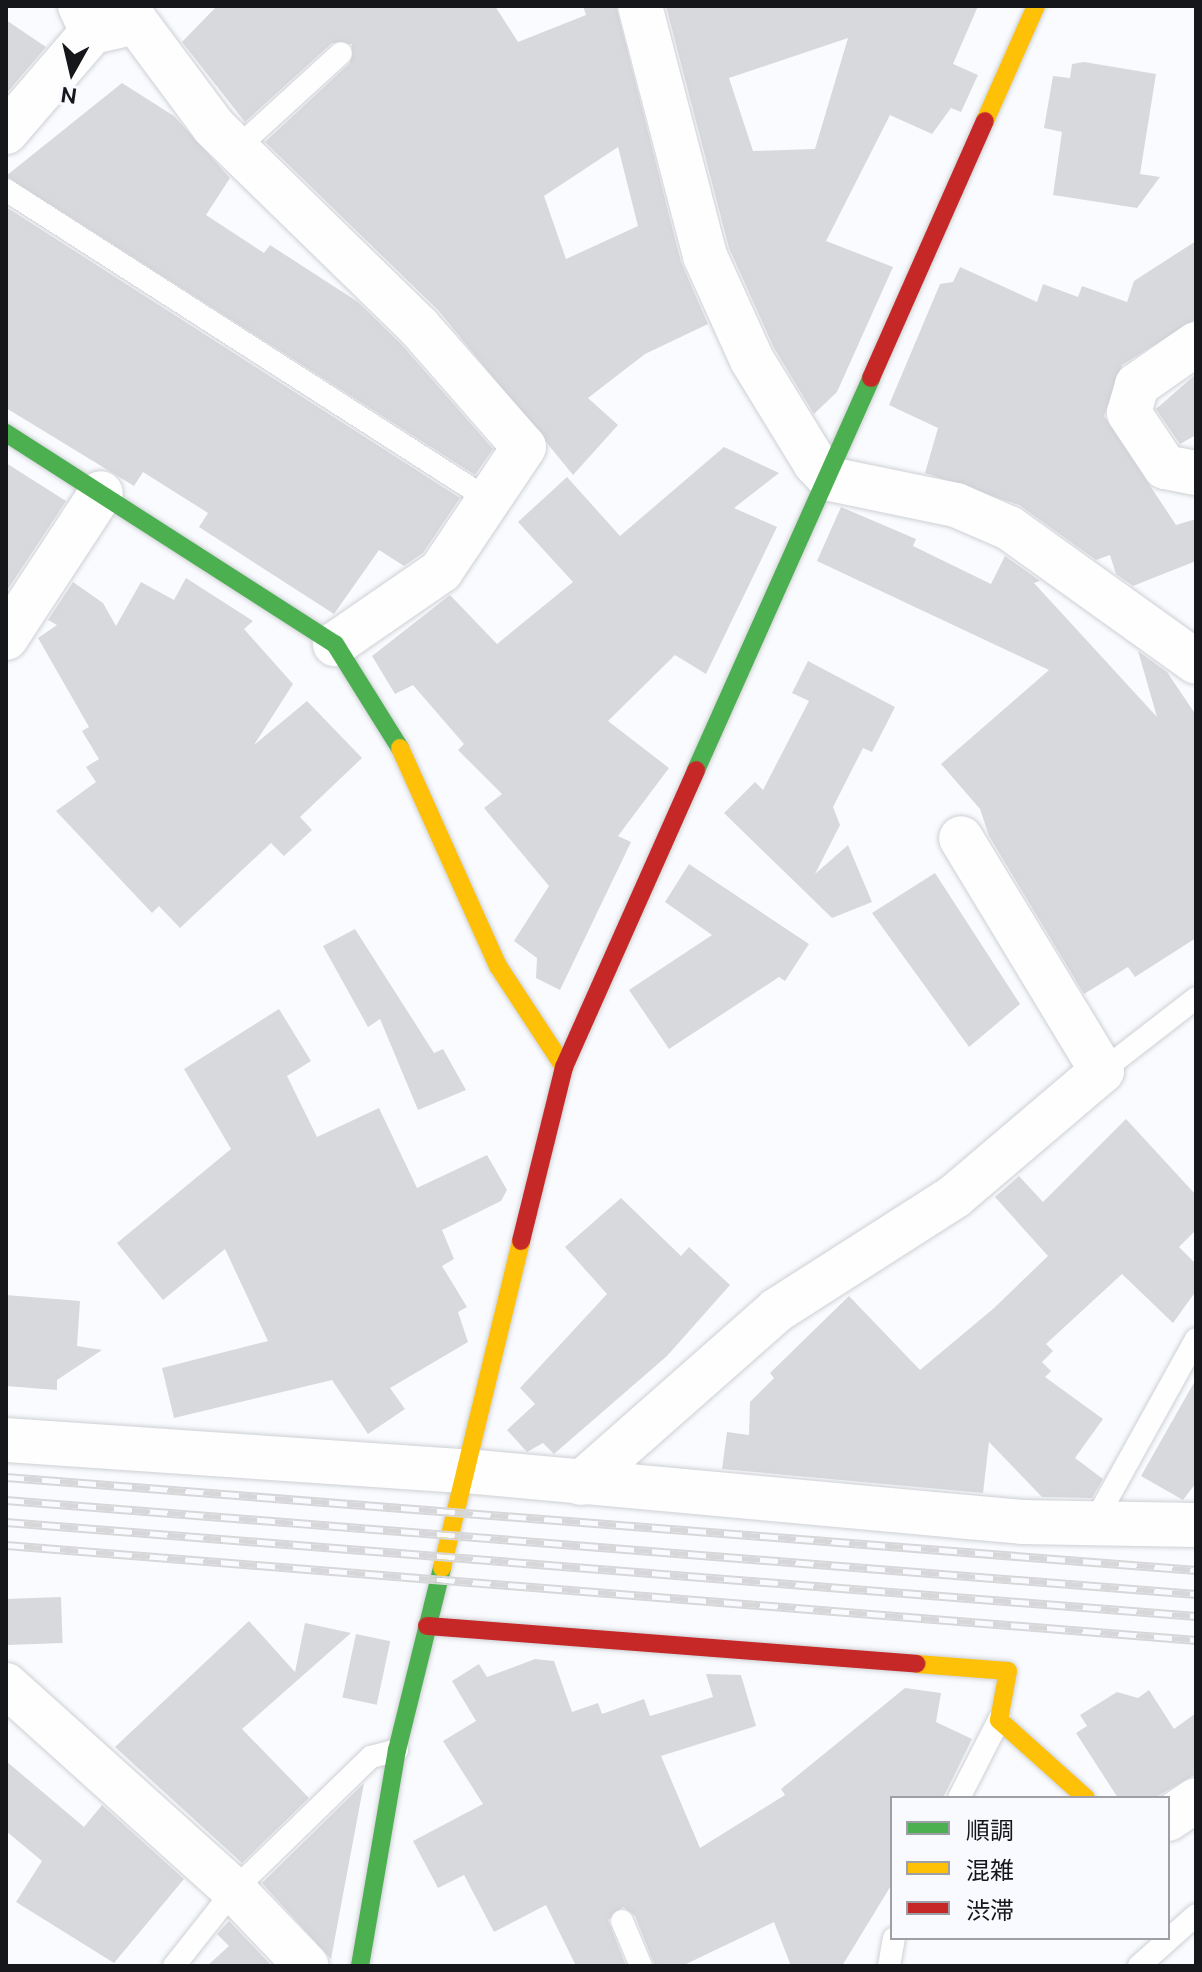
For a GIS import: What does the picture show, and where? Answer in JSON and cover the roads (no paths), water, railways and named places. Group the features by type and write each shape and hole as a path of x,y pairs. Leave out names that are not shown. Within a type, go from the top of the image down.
{"street":[{"path":"640,6 705,256 752,360 830,479 956,505 1009,528 1196,662"},
{"path":"360,1966 397,1750 564,1067 830,479 1036,6"},
{"path":"6,132 86,19 136,22 236,149 419,327 524,447 441,571 335,644"},
{"path":"1196,344 1137,385 1129,413 1165,467 1196,473"},
{"path":"6,433 335,644 416,774 498,966 564,1067"},
{"path":"8,634 101,493"},
{"path":"581,1483 777,1310 955,1196 1102,1071 961,838"},
{"path":"6,1440 466,1471 581,1483 1094,1523 1196,1525"},
{"path":"427,1626 1008,1671 999,1720 1084,1796"},
{"path":"6,1685 234,1890 307,1966"},
{"path":"1170,1818 1196,1800"}],"lane":[{"path":"236,149 341,53"},
{"path":"6,190 489,500"},
{"path":"1102,1071 1196,998"},
{"path":"1094,1523 1196,1339"},
{"path":"960,1796 999,1720"},
{"path":"174,1966 234,1890 371,1757 397,1750"},
{"path":"1170,1938 1196,1915"},
{"path":"622,1921 641,1966"},
{"path":"889,1966 894,1940"},
{"path":"1139,1966 1168,1940"}],"railway":[{"path":"6,1477 1196,1570"},
{"path":"6,1500 1196,1594"},
{"path":"6,1522 1196,1616"},
{"path":"6,1545 1196,1640"}]}
